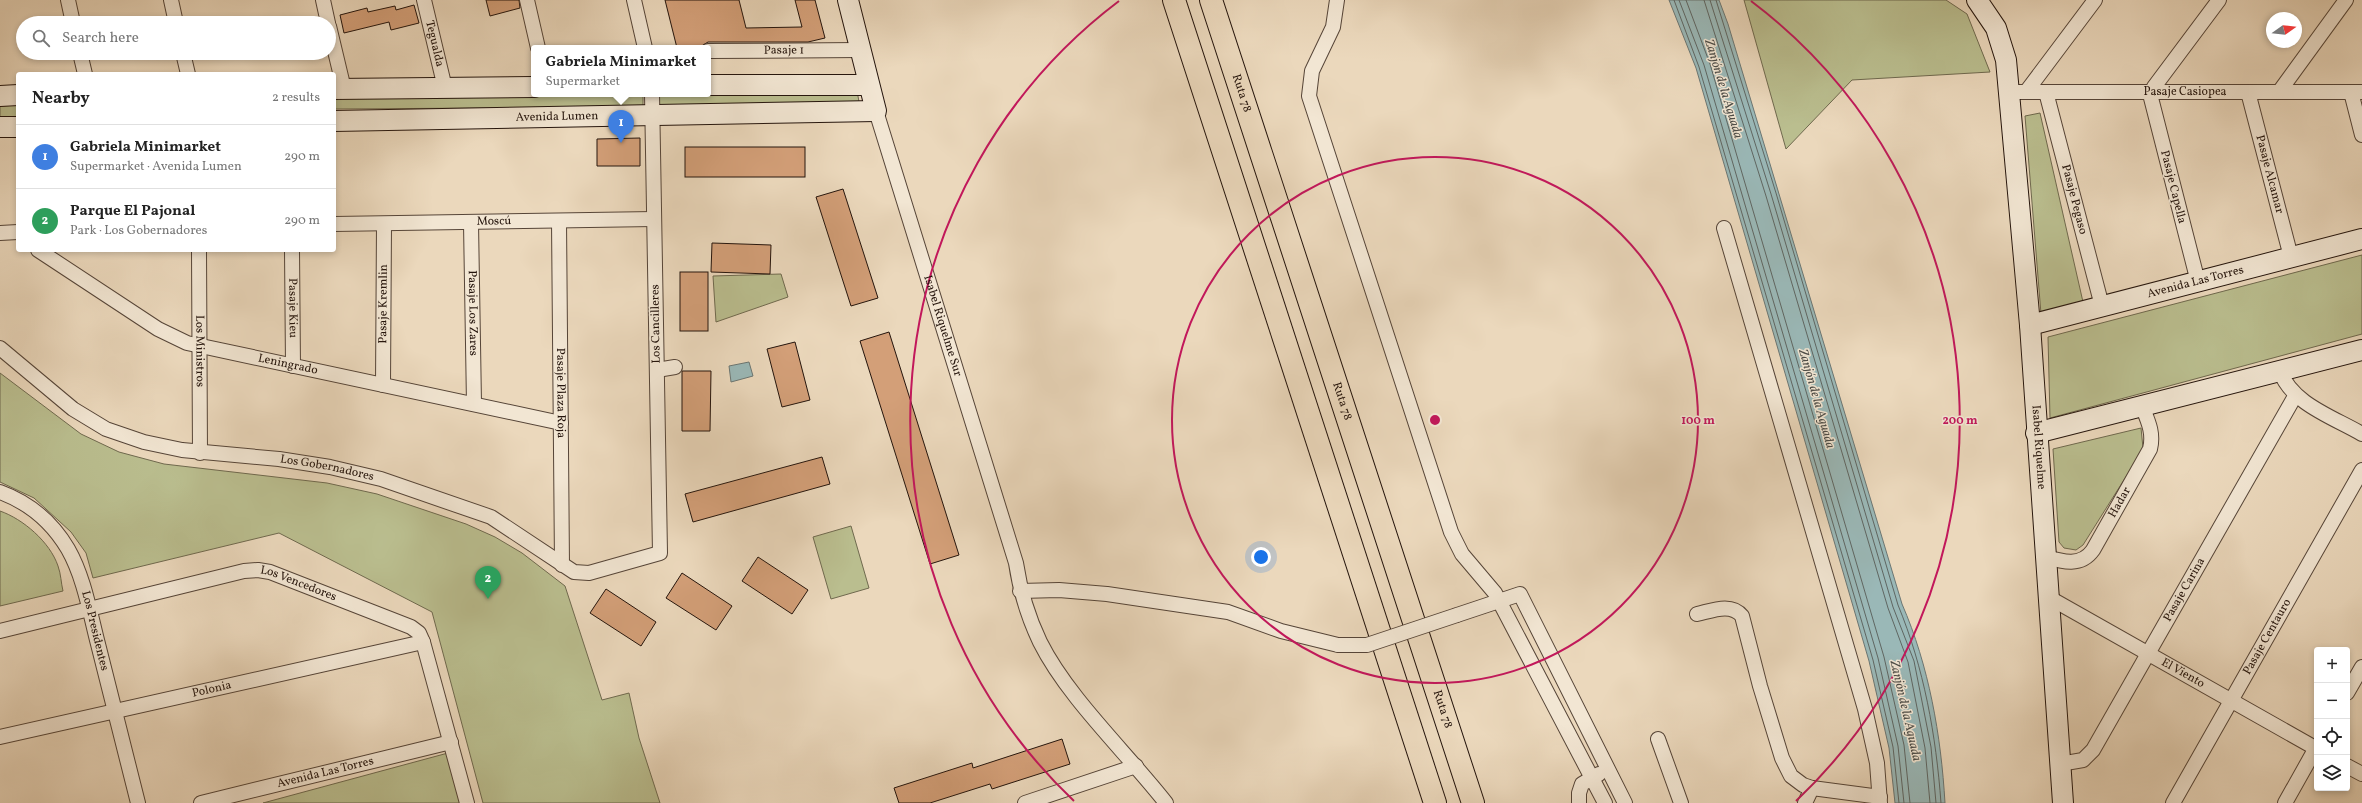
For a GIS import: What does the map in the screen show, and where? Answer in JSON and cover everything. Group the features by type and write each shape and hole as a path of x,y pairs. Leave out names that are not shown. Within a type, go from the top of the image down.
{"highway":[{"path":"1174,0 1435,803"},
{"name":"Ruta 78","path":"1211,0 1473,803"}],"street":[{"path":"68,0 71,16"},
{"path":"170,0 174,16"},
{"path":"323,0 327,16"},
{"name":"Tegualda","path":"424,0 444,88"},
{"path":"527,0 537,45"},
{"path":"634,0 644,45"},
{"name":"Isabel Riquelme Sur","path":"848,0 868,84 1016,563 1020,591 1045,650 1079,698 1166,803"},
{"path":"1337,0 1333,27 1310,79 1311,105 1451,532 1462,554 1490,585 1605,803"},
{"path":"2018,92 2095,0"},
{"path":"2152,92 2219,0"},
{"path":"2279,92 2346,0"},
{"name":"Isabel Riquelme","path":"1982,2 1996,28 2018,92 2036,433 2063,803"},
{"name":"Pasaje 1","path":"711,51 860,50"},
{"path":"82,60 85,72"},
{"path":"185,60 188,72"},
{"path":"335,60 339,89 531,87"},
{"path":"711,85 868,84"},
{"name":"Pasaje Casiopea","path":"2018,92 2357,92"},
{"name":"Pasaje Pegaso","path":"2046,92 2102,306"},
{"name":"Pasaje Capella","path":"2152,92 2152,105 2198,282"},
{"name":"Pasaje Alcamar","path":"2248,92 2291,257"},
{"path":"2357,92 2362,135"},
{"path":"0,96 16,95"},
{"name":"Los Cancilleres","path":"652,97 660,553"},
{"name":"Avenida Lumen","path":"336,121 652,114 736,115 876,111"},
{"path":"0,127 16,127"},
{"name":"Moscú","path":"336,224 654,219"},
{"name":"Pasaje Plaza Roja","path":"559,221 562,565"},
{"name":"Pasaje Los Zares","path":"471,222 474,404"},
{"name":"Pasaje Kremlin","path":"383,385 384,224"},
{"path":"1696,614 1731,608 1742,616 1764,701 1782,758 1791,776 1803,786 1880,800 1877,763 1865,709 1724,228"},
{"name":"Avenida Las Torres","path":"2030,325 2362,239"},
{"name":"Leningrado","path":"41,252 167,335 200,345 293,366 561,423"},
{"name":"Los Ministros","path":"199,252 200,452"},
{"name":"Pasaje Kieu","path":"292,252 293,366"},
{"name":"Los Gobernadores","path":"0,348 74,409 100,426 144,442 200,452 286,460 330,467 382,479 491,517 574,572 589,573 660,553"},
{"path":"2036,433 2362,350"},
{"path":"656,370 675,367"},
{"path":"2280,371 2283,381 2295,396 2362,434"},
{"name":"Pasaje Carina","path":"2060,764 2083,760 2090,754 2295,396"},
{"name":"Hadar","path":"2046,557 2074,562 2086,558 2093,550 2150,449 2152,440 2151,432 2142,406"},
{"name":"Pasaje Centauro","path":"2173,803 2362,470"},
{"name":"Los Presidentes","path":"0,492 33,509 60,537 75,565 89,609 138,803"},
{"name":"Los Vencedores","path":"0,631 258,570 270,572 411,627 419,633 424,642 467,803"},
{"path":"1020,591 1107,594 1228,612 1282,631 1338,645 1367,645 1520,594 1607,770 1625,803"},
{"name":"El Viento","path":"2048,597 2314,746"},
{"name":"Polonia","path":"0,737 424,642"},
{"path":"2350,688 2362,667"},
{"path":"1658,739 1681,803"},
{"name":"Avenida Las Torres","path":"201,803 451,742"},
{"path":"2285,803 2314,753"},
{"path":"1025,803 1136,766"},
{"path":"2350,768 2362,774"},
{"path":"1579,803 1582,784 1607,770"},
{"path":"1805,803 1812,788"}],"green space":[{"path":"1744,0 1946,0 1967,14 1990,72 1852,80 1786,149"},
{"path":"857,91 860,107 658,108 658,97 711,97 711,93"},
{"path":"336,94 531,94 531,97 643,97 643,107 336,109"},
{"path":"16,105 16,120 0,120 0,106"},
{"path":"2040,113 2083,302 2041,314 2025,116"},
{"path":"2362,255 2362,334 2050,418 2048,337"},
{"path":"781,274 788,297 716,322 713,276"},
{"path":"0,373 81,434 119,452 164,464 327,483 377,494 466,524 495,537 522,553 565,586 602,700 629,693 639,738 660,803 483,803 432,612 279,533 93,578 86,553 71,532 34,498 0,482"},
{"path":"2141,428 2143,448 2083,545 2076,550 2064,548 2059,542 2053,449"},
{"path":"0,511 18,520 35,532 49,548 60,572 63,591 0,606"},
{"path":"851,526 869,588 831,599 813,537"},
{"path":"448,753 461,803 263,803"}],"water":[{"name":"Zanjón de la Aguada","path":"1669,0 1719,0 1728,24 1902,604 1920,652 1937,726 1945,803 1895,803 1889,748 1869,661 1696,68"},
{"path":"749,362 753,376 731,382 729,366"}],"building":[{"path":"486,0 519,0 520,8 490,16"},
{"path":"665,0 739,0 746,28 802,27 795,0 815,0 825,38 808,42 708,42 703,45 676,45"},
{"path":"414,5 419,23 391,30 389,22 344,33 340,15 367,8 368,12 395,6 396,10"},
{"path":"640,138 640,166 597,166 597,139"},
{"path":"685,147 805,147 805,177 685,177"},
{"path":"843,189 878,298 851,306 816,197"},
{"path":"712,243 771,245 770,274 711,272"},
{"path":"680,272 708,272 708,331 680,331"},
{"path":"889,332 959,555 930,564 860,341"},
{"path":"795,342 810,400 782,407 767,349"},
{"path":"682,371 711,371 710,431 682,431"},
{"path":"822,457 830,484 693,522 685,494"},
{"path":"758,557 808,590 792,614 742,581"},
{"path":"682,573 732,606 716,630 666,598"},
{"path":"606,589 656,622 641,646 590,613"},
{"path":"1062,739 1070,764 992,789 990,784 930,803 899,803 894,788 972,763 973,768"}],"place":[{"name":"Gabriela Minimarket","path":"621,143"},
{"name":"Parque El Pajonal","path":"488,599"}]}
